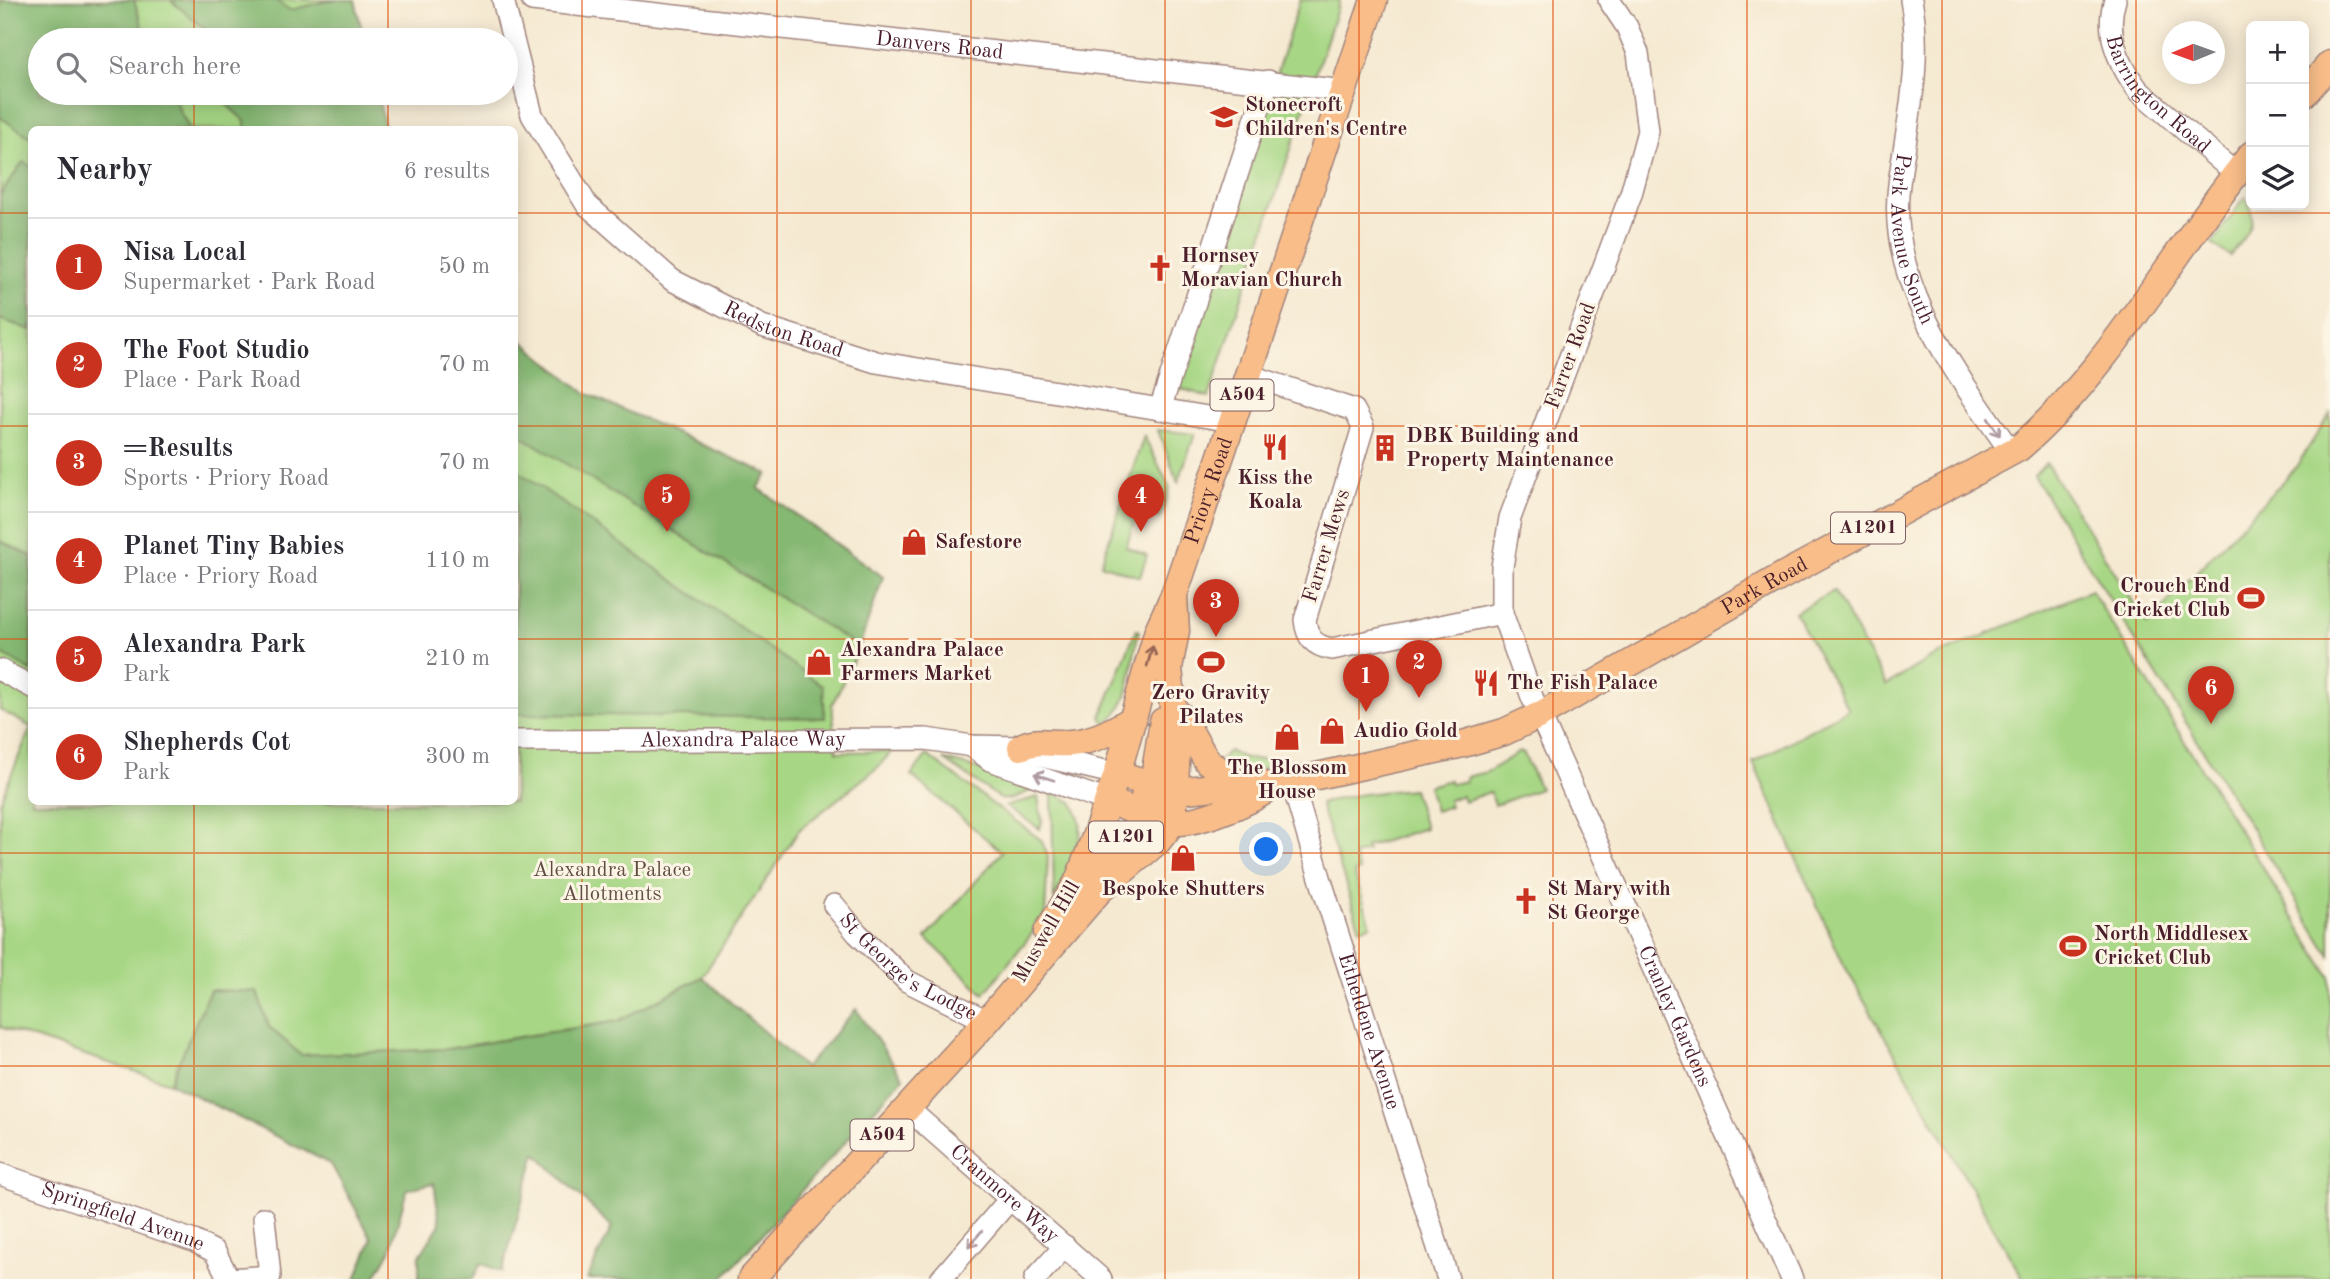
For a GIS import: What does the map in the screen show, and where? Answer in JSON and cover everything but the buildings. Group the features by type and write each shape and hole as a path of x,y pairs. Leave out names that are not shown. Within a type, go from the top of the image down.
{"main road":[{"name":"Priory Road","path":"1165,788 1177,748 1169,687 1176,631 1174,595 1374,0"},
{"path":"2309,88 2330,64"},
{"name":"Park Road","path":"1165,788 1282,784 1463,744 1504,732 1540,715 1782,576 2011,452 2052,419 2090,373 2244,164"},
{"name":"Muswell Hill","path":"1013,991 1077,883 1117,774 1158,630 1174,595"},
{"path":"1169,687 1198,750 1219,771 1240,785"},
{"path":"1021,747 1031,742 1068,744 1090,740 1133,719"},
{"path":"1117,774 1165,788"},
{"name":"Park Road","path":"1161,819 1257,798 1282,784"},
{"path":"1108,801 1141,799 1165,788"},
{"name":"A504","path":"1161,819 1165,788"},
{"path":"1108,801 1161,819"},
{"name":"Muswell Hill","path":"751,1279 987,1021 1099,891 1158,841 1161,819"},
{"name":"A1201","path":"1077,883 1161,819"}],"street":[{"name":"Redston Road","path":"503,0 510,28"},
{"name":"Danvers Road","path":"532,0 1345,91"},
{"name":"Farrer Road","path":"1540,715 1502,613 1503,555 1510,518 1631,194 1647,131 1638,52 1627,27 1609,0"},
{"name":"Park Avenue South","path":"1911,0 1916,58 1899,186 1901,249 1916,296 1939,342 2011,452"},
{"name":"Barrington Road","path":"2115,0 2111,11 2113,43 2126,73 2138,90 2244,164"},
{"name":"Redston Road","path":"518,60 532,116 587,205 672,280 762,326 876,362 1232,421"},
{"path":"1160,409 1268,81"},
{"name":"Farrer Mews","path":"1249,374 1354,410 1362,419 1363,427 1305,620 1311,639 1320,647 1332,649 1502,613"},
{"path":"0,670 28,685"},
{"name":"Cranley Gardens","path":"1540,715 1792,1279"},
{"name":"Alexandra Palace Way","path":"518,741 869,737 926,739 972,746 1021,747 1029,753 1117,774"},
{"name":"Alexandra Palace Way","path":"972,746 990,760 1108,801"},
{"name":"Etheldene Avenue","path":"1282,784 1301,814 1448,1279"},
{"name":"St George's Lodge","path":"834,905 857,933 907,981 987,1021"},
{"name":"Cranmore Way","path":"907,1108 1101,1279"},
{"name":"Springfield Avenue","path":"0,1174 194,1241 215,1252 229,1279"},
{"path":"941,1279 1010,1199"},
{"path":"229,1279 270,1276 264,1218"},
{"path":"1035,1279 1065,1246"}],"green space":[{"path":"0,0 355,0 361,28 28,28 28,105 380,105 384,126 28,126 28,725 0,710"},
{"path":"4,0 134,0 142,28 28,28 28,105 178,105 188,126 28,126 28,136 0,117 0,6"},
{"path":"170,0 275,0 290,10 332,0 355,0 361,28 204,28"},
{"path":"1300,0 1340,0 1209,397 1176,387"},
{"path":"227,105 380,105 384,126 245,126 245,121"},
{"path":"23,162 28,165 28,329 0,319 0,195"},
{"path":"2245,197 2246,210 2251,210 2252,214 2246,236 2230,256 2212,244"},
{"name":"Alexandra Palace Allotments","path":"518,337 585,393 768,474 758,488 883,577 856,654 832,705 837,752 892,751 878,767 800,829 702,977 618,1021 447,1049 301,1055 269,1027 257,992 210,990 170,1083 0,1027 0,802 28,734 28,805 518,805"},
{"path":"518,337 585,393 768,474 758,488 883,577 859,647 518,434"},
{"name":"Crouch End Cricket Club","path":"2330,414 2330,956 2034,476 2046,463 2147,624 2294,470"},
{"path":"1158,430 1195,434 1178,482"},
{"path":"1144,436 1170,488 1160,518 1138,511 1126,547 1147,555 1140,577 1101,564"},
{"path":"518,471 823,686 825,718 518,714"},
{"path":"0,541 28,555 28,669 0,653"},
{"name":"North Middlesex Cricket Club","path":"2091,590 2330,977 2330,1279 2023,1279 1843,963 1753,762 1848,709 1795,612 1834,591 1886,685 1929,659"},
{"path":"1136,630 1139,631 1127,694 1122,706 1105,723 1101,717"},
{"path":"1229,751 1246,759 1294,760 1294,763 1244,772 1219,761"},
{"path":"1519,752 1524,754 1540,789 1495,805 1490,792 1464,801 1462,795 1448,800 1450,806 1435,811 1428,786 1450,780 1451,784 1466,781 1465,777 1487,772"},
{"path":"927,755 1041,840 1048,856 1045,913 1041,922 984,994 926,938 1002,852 911,775"},
{"path":"943,759 1033,785 1032,790 1012,799 1001,799"},
{"path":"1413,789 1425,828 1366,847 1367,851 1354,855 1359,871 1354,873 1371,925 1360,929 1320,804 1357,795"},
{"path":"1052,792 1072,802 1080,827 1077,852 1054,900"},
{"path":"1038,797 1042,821 1040,829 1006,806"},
{"path":"702,977 805,1068 856,1009 903,1078 722,1279 587,1279 612,1227 536,1153 502,1272 481,1263 473,1279 419,1279 419,1257 440,1224 434,1183 407,1189 390,1251 374,1279 356,1279 372,1239 331,1164 170,1083 210,990 257,992 269,1027 301,1055 447,1049 618,1021"}],"place":[{"name":"Stonecroft Children's Centre","path":"1224,117"},
{"name":"Hornsey Moravian Church","path":"1160,268"},
{"name":"Kiss the Koala","path":"1275,447"},
{"name":"DBK Building and Property Maintenance","path":"1385,448"},
{"name":"Alexandra Park","path":"667,532"},
{"name":"Planet Tiny Babies","path":"1141,532"},
{"name":"Safestore","path":"914,542"},
{"name":"Crouch End Cricket Club","path":"2251,598"},
{"name":"=Results","path":"1216,637"},
{"name":"Alexandra Palace Farmers Market","path":"819,662"},
{"name":"Zero Gravity Pilates","path":"1211,662"},
{"name":"The Fish Palace","path":"1486,683"},
{"name":"The Foot Studio","path":"1419,698"},
{"name":"Nisa Local","path":"1366,712"},
{"name":"Shepherds Cot","path":"2211,724"},
{"name":"Audio Gold","path":"1332,731"},
{"name":"The Blossom House","path":"1287,737"},
{"name":"Bespoke Shutters","path":"1183,858"},
{"name":"St Mary with St George","path":"1526,901"},
{"name":"North Middlesex Cricket Club","path":"2073,946"}]}
